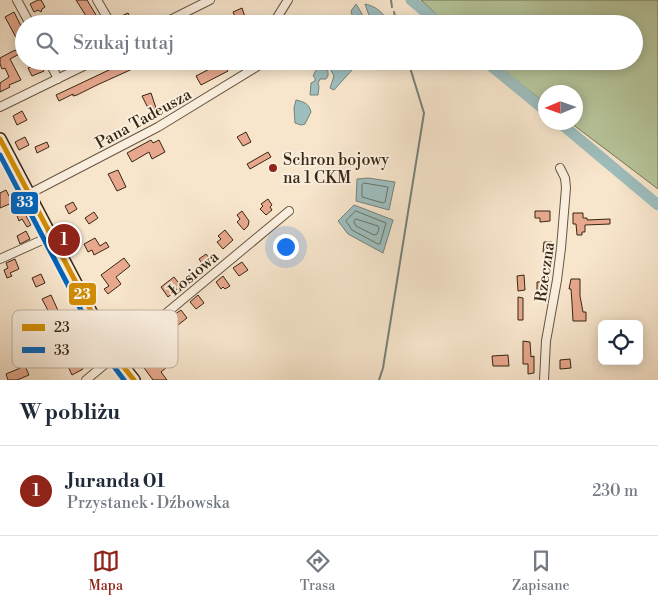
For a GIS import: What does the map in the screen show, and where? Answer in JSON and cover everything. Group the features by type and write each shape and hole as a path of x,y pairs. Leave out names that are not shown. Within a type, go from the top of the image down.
{"main road":[{"path":"0,139 90,310"},
{"path":"124,368 134,380"}],"street":[{"path":"18,0 26,15"},
{"path":"97,0 106,15"},
{"path":"180,15 210,0"},
{"path":"279,15 288,0"},
{"path":"54,70 58,78"},
{"path":"0,107 75,70"},
{"name":"Pana Tadeusza","path":"29,194 158,127 252,70"},
{"name":"Rzeczna","path":"544,380 546,341 562,248 566,188 565,178 560,168"},
{"name":"Łosiowa","path":"170,310 289,211"},
{"path":"0,259 51,236"},
{"name":"Łosiowa","path":"86,380 100,368"}],"green space":[{"path":"421,0 658,0 658,189 580,130 583,130 583,85 538,85 538,97 503,70 643,70 643,15 437,15"}],"water":[{"path":"356,4 362,15 352,15 351,11"},
{"path":"365,4 380,11 383,15 369,15"},
{"path":"316,70 328,71 326,79 320,79 318,83 318,95 310,95 311,83 315,81 313,76"},
{"path":"331,70 352,70 334,90 330,88 334,76"},
{"path":"296,100 306,104 310,109 311,112 305,124 295,123 294,108"},
{"path":"368,178 395,182 389,210 356,201 357,179"},
{"path":"354,205 393,220 383,253 348,234 338,221"}],"building":[{"path":"41,0 45,7 41,12 38,10 34,12 30,4"},
{"path":"76,0 87,0 96,15 85,15"},
{"path":"242,8 244,15 234,15 233,12"},
{"path":"14,12 15,36 5,17"},
{"path":"15,51 15,56 10,59 21,80 9,85 10,87 0,92 0,83 9,77 5,68 2,69 0,58"},
{"path":"29,70 44,71 32,76"},
{"path":"109,70 130,70 77,95 73,96 73,94 59,101 56,95"},
{"path":"208,70 228,71 201,85 196,76"},
{"path":"151,93 156,108 150,112 142,96"},
{"path":"22,111 27,120 17,125 13,116"},
{"path":"246,132 251,142 243,146 237,137"},
{"path":"25,137 29,145 19,150 15,142"},
{"path":"151,140 153,143 159,140 165,152 152,159 149,152 132,162 127,153"},
{"path":"47,142 49,147 37,153 35,147"},
{"path":"268,152 271,157 250,169 247,164"},
{"path":"118,170 126,187 117,191 108,174"},
{"path":"6,190 10,198 15,195 31,225 27,227 22,219 19,221 12,203 0,208 0,193"},
{"path":"268,199 272,205 270,207 272,210 266,215 260,209 263,206 261,204"},
{"path":"73,202 77,209 69,214 65,206"},
{"path":"242,211 249,221 248,226 244,230 237,222 240,219 237,215"},
{"path":"535,211 550,211 550,221 540,222 540,218 535,218"},
{"path":"94,212 98,218 89,224 85,218"},
{"path":"573,213 583,213 583,218 587,218 587,220 610,219 610,224 585,225 585,232 582,232 582,235 577,235 576,224 573,224"},
{"path":"225,230 233,240 223,249 217,242 221,239 218,236"},
{"path":"26,231 30,239 20,244 17,236"},
{"path":"95,238 100,246 106,242 109,247 94,255 92,250 88,252 84,244"},
{"path":"544,242 552,242 551,253 543,252"},
{"path":"206,254 213,263 205,268 199,259"},
{"path":"124,258 130,266 116,277 121,284 108,294 104,289 109,286 101,275"},
{"path":"15,259 19,269 10,273 12,276 7,278 4,270 8,268 6,263"},
{"path":"242,262 248,270 239,276 233,268"},
{"path":"41,274 45,283 36,287 32,278"},
{"path":"524,275 525,290 518,291 517,276"},
{"path":"223,276 230,286 221,289 216,282"},
{"path":"174,277 181,286 168,297 161,287"},
{"path":"571,279 580,279 580,296 583,312 586,312 586,321 573,321 571,289 569,289"},
{"path":"537,282 545,282 546,291 537,291"},
{"path":"51,295 58,310 48,310 42,299"},
{"path":"198,295 204,303 196,309 190,302"},
{"path":"518,297 523,298 523,320 518,320"},
{"path":"181,310 187,318 178,325 178,312"},
{"path":"523,341 530,342 531,357 534,356 534,373 528,374 528,364 523,364"},
{"path":"508,355 509,366 493,366 492,356"},
{"path":"570,359 571,368 560,369 560,360"},
{"path":"20,368 26,368 29,375 17,380 8,380 6,374"},
{"path":"69,368 83,368 83,369 72,375"},
{"path":"144,368 166,368 161,372 167,380 153,380"}],"waterway":[{"path":"391,0 392,7"},
{"path":"411,0 429,15"},
{"path":"379,380 383,368 424,113 411,70"},
{"path":"496,70 538,104"},
{"path":"569,130 658,205"}],"transit line":[{"name":"23","path":"0,139 91,310"},
{"name":"33","path":"0,155 81,310"},
{"name":"33","path":"115,368 124,380"},
{"name":"23","path":"124,368 134,380"}],"place":[{"name":"Schron bojowy na 1 CKM","path":"273,168"},
{"name":"Juranda 01","path":"64,240"}]}
